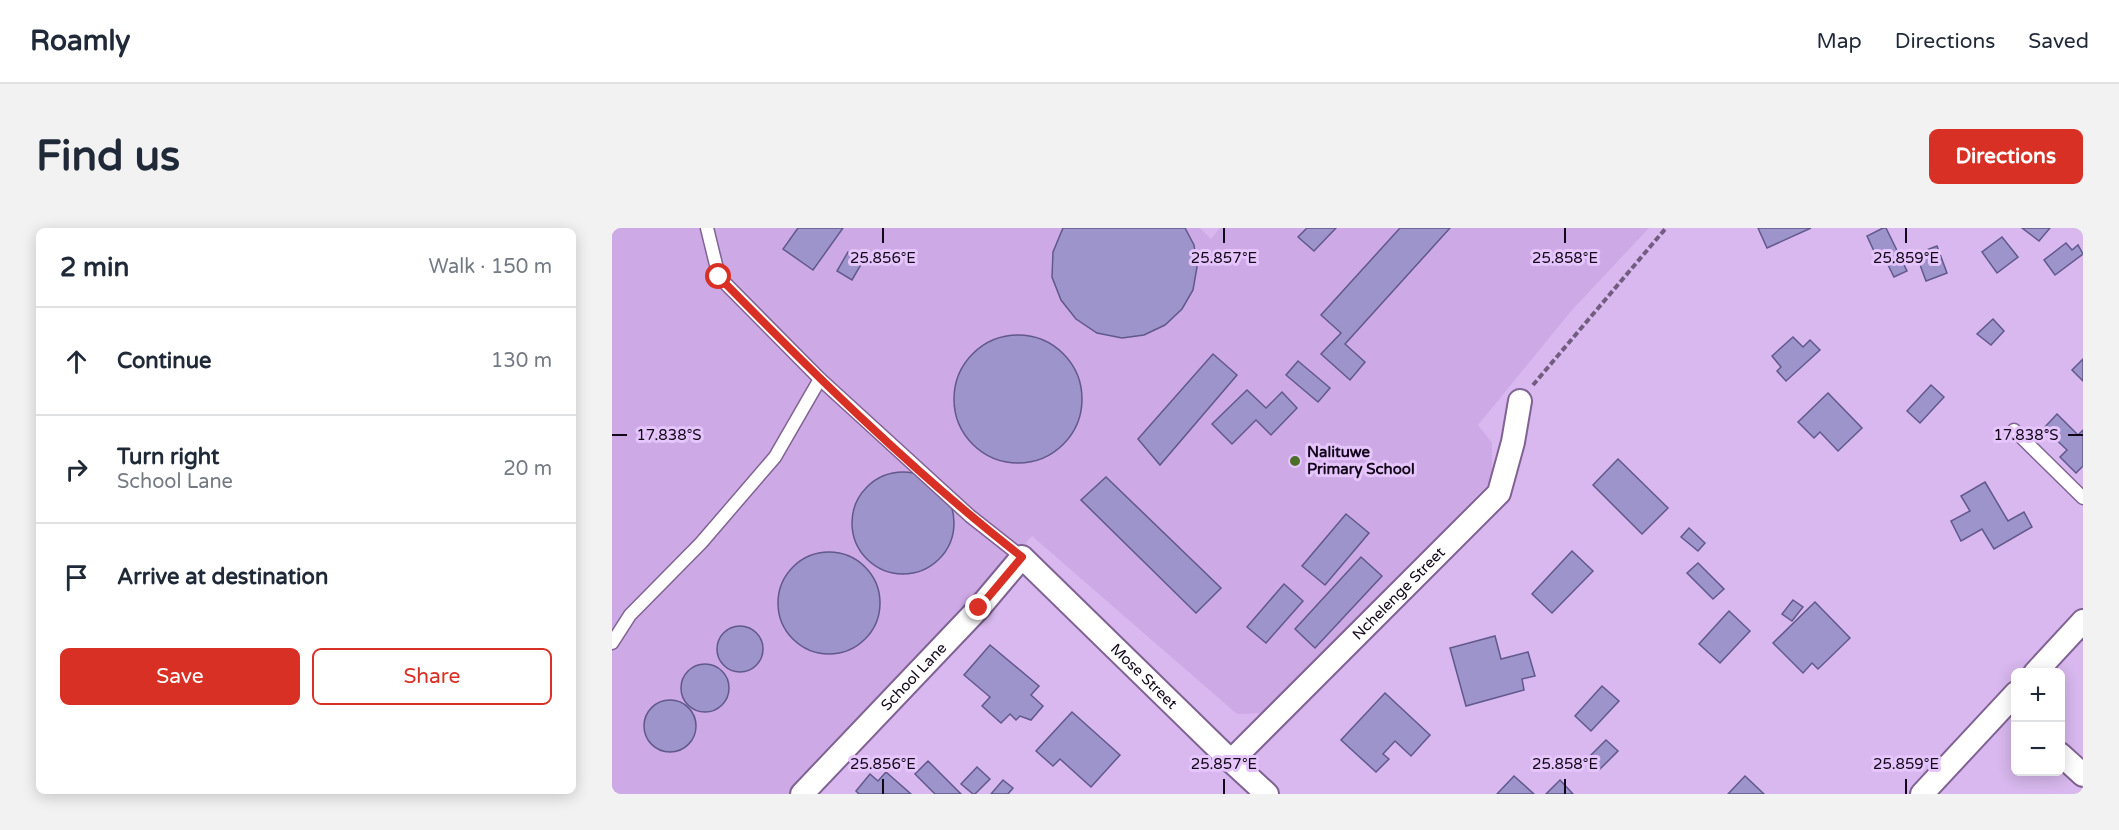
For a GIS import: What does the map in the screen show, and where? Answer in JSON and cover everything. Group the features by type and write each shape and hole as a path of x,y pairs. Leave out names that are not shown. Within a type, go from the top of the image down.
{"street":[{"name":"Nchelenge Street","path":"1231,761 1499,494 1513,442 1520,401"},
{"name":"Mose Street","path":"1022,557 1267,794"},
{"name":"School Lane","path":"802,794 979,608 1022,557"},
{"path":"2039,668 2083,621"},
{"path":"1922,794 2011,704"},
{"path":"2065,758 2083,775"}],"lane":[{"path":"707,228 719,277 820,379 970,516 1022,557"},
{"path":"612,643 630,615 701,543 775,457 820,379"},
{"path":"2014,430 2083,498"}],"path":[{"path":"1520,401 1666,228"}],"shaded area":[{"path":"612,228 1200,228 1211,239 1220,228 1649,228 1572,310 1478,425 1492,443 1492,480 1268,713 1237,714 1032,536 804,794 612,794"}],"building":[{"path":"798,228 843,228 813,270 783,249"},
{"path":"1063,228 1185,228 1194,245 1197,267 1193,290 1182,309 1165,325 1144,335 1122,338 1097,333 1076,319 1061,300 1052,277 1053,252"},
{"path":"1307,228 1336,228 1314,251 1298,237"},
{"path":"1400,228 1450,228 1345,344 1365,362 1350,380 1321,354 1341,333 1321,315"},
{"path":"1758,228 1811,228 1767,248"},
{"path":"1886,228 1907,271 1894,277 1886,261 1880,264 1867,236"},
{"path":"2022,228 2050,228 2039,241"},
{"path":"2002,237 2018,257 1997,273 1982,252"},
{"path":"2066,243 2072,250 2078,245 2083,254 2055,275 2044,260"},
{"path":"1937,246 1947,273 1926,281 1916,254"},
{"path":"848,252 863,261 852,280 837,271"},
{"path":"1993,319 2004,331 1991,345 1977,334"},
{"path":"1018,335 1042,340 1063,354 1077,375 1082,399 1077,423 1063,444 1042,458 1018,463 994,458 973,444 959,423 954,399 959,375 973,354 994,340"},
{"path":"1793,337 1803,347 1810,340 1820,350 1786,381 1777,371 1781,367 1772,356"},
{"path":"1213,354 1237,375 1160,465 1138,439"},
{"path":"2083,359 2083,381 2072,370"},
{"path":"1298,361 1330,388 1318,402 1286,375"},
{"path":"1931,385 1944,397 1920,423 1907,411"},
{"path":"1247,390 1266,408 1282,392 1297,408 1271,435 1256,420 1232,444 1212,424"},
{"path":"1828,393 1862,428 1838,451 1820,432 1814,438 1798,422"},
{"path":"2057,414 2078,435 2083,430 2083,466 2076,473 2060,457 2067,450 2044,428"},
{"path":"1618,459 1668,508 1642,534 1593,485"},
{"path":"903,472 923,476 939,487 950,503 954,523 950,543 939,559 923,570 903,574 883,570 867,559 856,543 852,523 856,503 867,487 883,476"},
{"path":"1106,477 1221,588 1196,613 1081,500"},
{"path":"1985,482 2008,521 2024,512 2032,527 1994,549 1982,529 1961,541 1951,521 1970,511 1961,496"},
{"path":"1346,514 1369,533 1325,585 1302,566"},
{"path":"1689,528 1705,543 1698,551 1681,537"},
{"path":"1572,551 1593,571 1552,613 1532,594"},
{"path":"829,552 858,560 872,574 880,603 872,632 858,646 829,654 800,646 786,632 778,603 786,574 800,560"},
{"path":"1361,557 1382,576 1315,648 1295,629"},
{"path":"1698,563 1724,589 1713,599 1687,573"},
{"path":"1284,584 1303,601 1266,643 1247,627"},
{"path":"1793,600 1803,607 1792,621 1782,614"},
{"path":"1815,602 1850,638 1818,669 1812,663 1803,673 1773,643"},
{"path":"1729,611 1750,631 1720,663 1699,644"},
{"path":"740,626 749,627 757,632 762,640 762,658 757,666 749,671 740,672 731,671 723,666 718,658 717,649 718,640 723,632 731,627"},
{"path":"1495,636 1501,659 1528,652 1535,676 1522,679 1524,690 1466,706 1450,648"},
{"path":"990,645 1039,686 1031,695 1043,706 1031,720 1020,716 1016,720 1010,714 1001,723 982,706 990,697 964,675"},
{"path":"700,664 710,664 722,671 729,683 729,693 722,705 710,712 700,712 685,701 681,693 681,683 692,668"},
{"path":"1602,686 1619,701 1591,731 1575,716"},
{"path":"1385,693 1430,735 1411,756 1395,741 1383,754 1389,759 1376,772 1341,740"},
{"path":"665,700 675,700 689,707 696,726 689,745 675,752 665,752 655,748 648,741 644,731 644,721 648,711 655,704"},
{"path":"1072,712 1120,755 1091,787 1060,759 1053,766 1036,751"},
{"path":"1606,740 1618,751 1599,770 1587,759"},
{"path":"928,761 961,794 935,794 915,774"},
{"path":"977,767 990,779 973,794 961,784"},
{"path":"886,772 911,794 859,794 856,791 870,774 878,781"},
{"path":"1514,776 1534,794 1497,794"},
{"path":"1745,776 1764,794 1728,794"},
{"path":"1003,780 1013,788 1008,794 991,794"},
{"path":"1560,780 1573,794 1546,794"}],"place":[{"name":"Nalituwe Primary School","path":"1295,461"}],"route":[{"path":"719,277 820,379 970,516 1022,557 979,608"}]}
